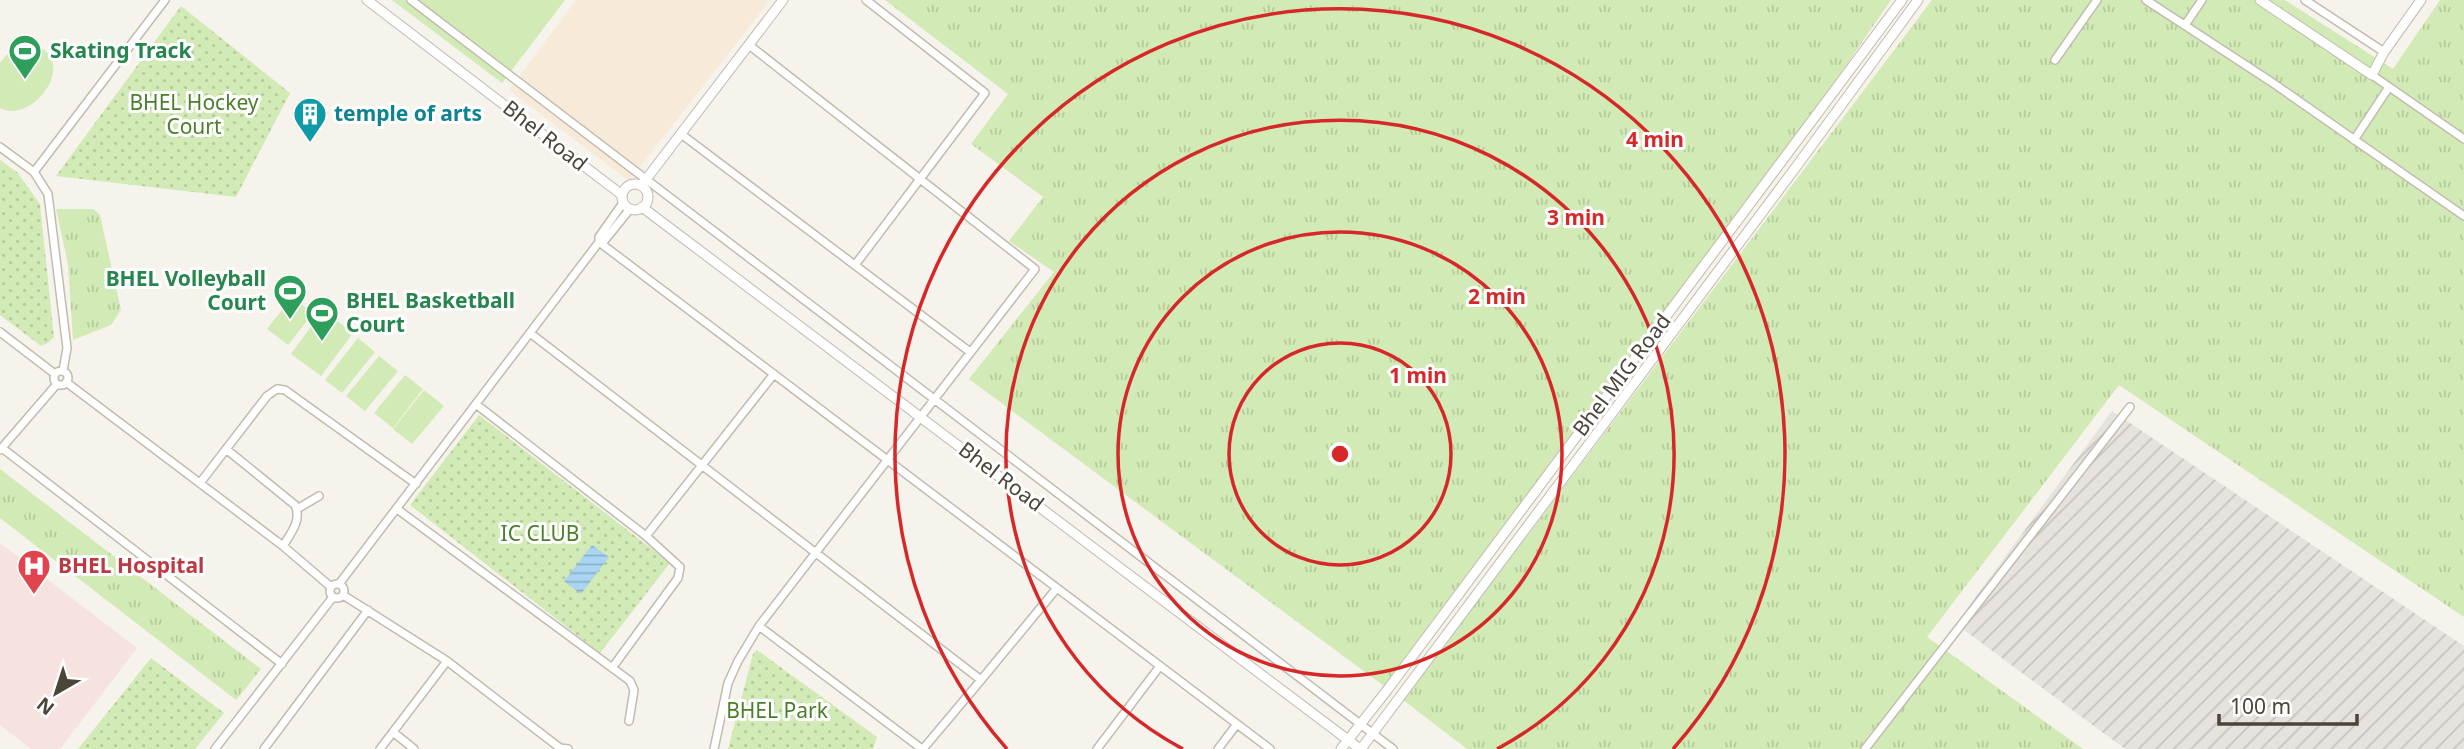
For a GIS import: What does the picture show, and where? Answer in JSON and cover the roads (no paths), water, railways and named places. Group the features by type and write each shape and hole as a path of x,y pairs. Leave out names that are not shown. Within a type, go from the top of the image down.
{"street":[{"path":"34,172 165,0"},
{"name":"Bhel Road","path":"367,0 625,202"},
{"path":"411,0 535,93 644,183 934,398 1394,749"},
{"path":"331,587 340,584 599,242 604,241 625,202 629,185 644,183 783,0"},
{"path":"855,265 985,93 866,0"},
{"name":"Bhel MIG Road","path":"1340,749 1902,0"},
{"name":"Bhel MIG Road","path":"1360,749 1374,734 1918,0"},
{"path":"2055,60 2098,0"},
{"path":"2146,0 2464,216"},
{"path":"2185,25 2202,0"},
{"path":"2260,0 2464,139"},
{"path":"2305,0 2384,52"},
{"path":"2319,10 2326,0"},
{"path":"2372,75 2384,52 2421,0"},
{"path":"715,749 728,683 759,625 1035,269 749,45"},
{"path":"2354,140 2389,87"},
{"path":"681,134 970,352"},
{"path":"0,146 34,172 48,194 67,348 59,373 54,378 200,483 283,546 331,587"},
{"path":"625,202 642,207 648,197 644,183"},
{"name":"Bhel Road","path":"642,207 1360,749"},
{"path":"599,242 1270,749"},
{"path":"0,332 67,376 1,450 282,664"},
{"path":"530,333 981,680"},
{"path":"646,536 774,374"},
{"path":"200,483 267,396 277,388 285,390 415,484"},
{"path":"477,404 646,536 680,567 678,578 612,668"},
{"path":"1865,749 2130,407"},
{"path":"226,449 297,509 297,521 283,546"},
{"path":"297,509 319,496"},
{"path":"397,509 633,686 629,721"},
{"path":"340,584 344,590 343,595"},
{"path":"331,587 329,591 333,597 339,598 343,595"},
{"path":"759,625 923,749 1057,588"},
{"path":"343,595 447,661 563,749"},
{"path":"215,749 333,597"},
{"path":"264,749 368,610"},
{"path":"380,749 447,661"},
{"path":"1097,749 1160,666"},
{"path":"1219,749 1237,724"},
{"path":"393,732 414,749"}],"water":[{"path":"592,545 609,557 581,594 564,581"}],"place":[{"name":"Skating Track","path":"25,81"},
{"name":"temple of arts","path":"310,144"},
{"name":"BHEL Volleyball Court","path":"290,321"},
{"name":"BHEL Basketball Court","path":"322,343"},
{"name":"BHEL Hospital","path":"34,596"}],"park label":[{"name":"BHEL Hockey Court","path":"194,115"},
{"name":"IC CLUB","path":"540,534"},
{"name":"BHEL Park","path":"777,711"}]}
